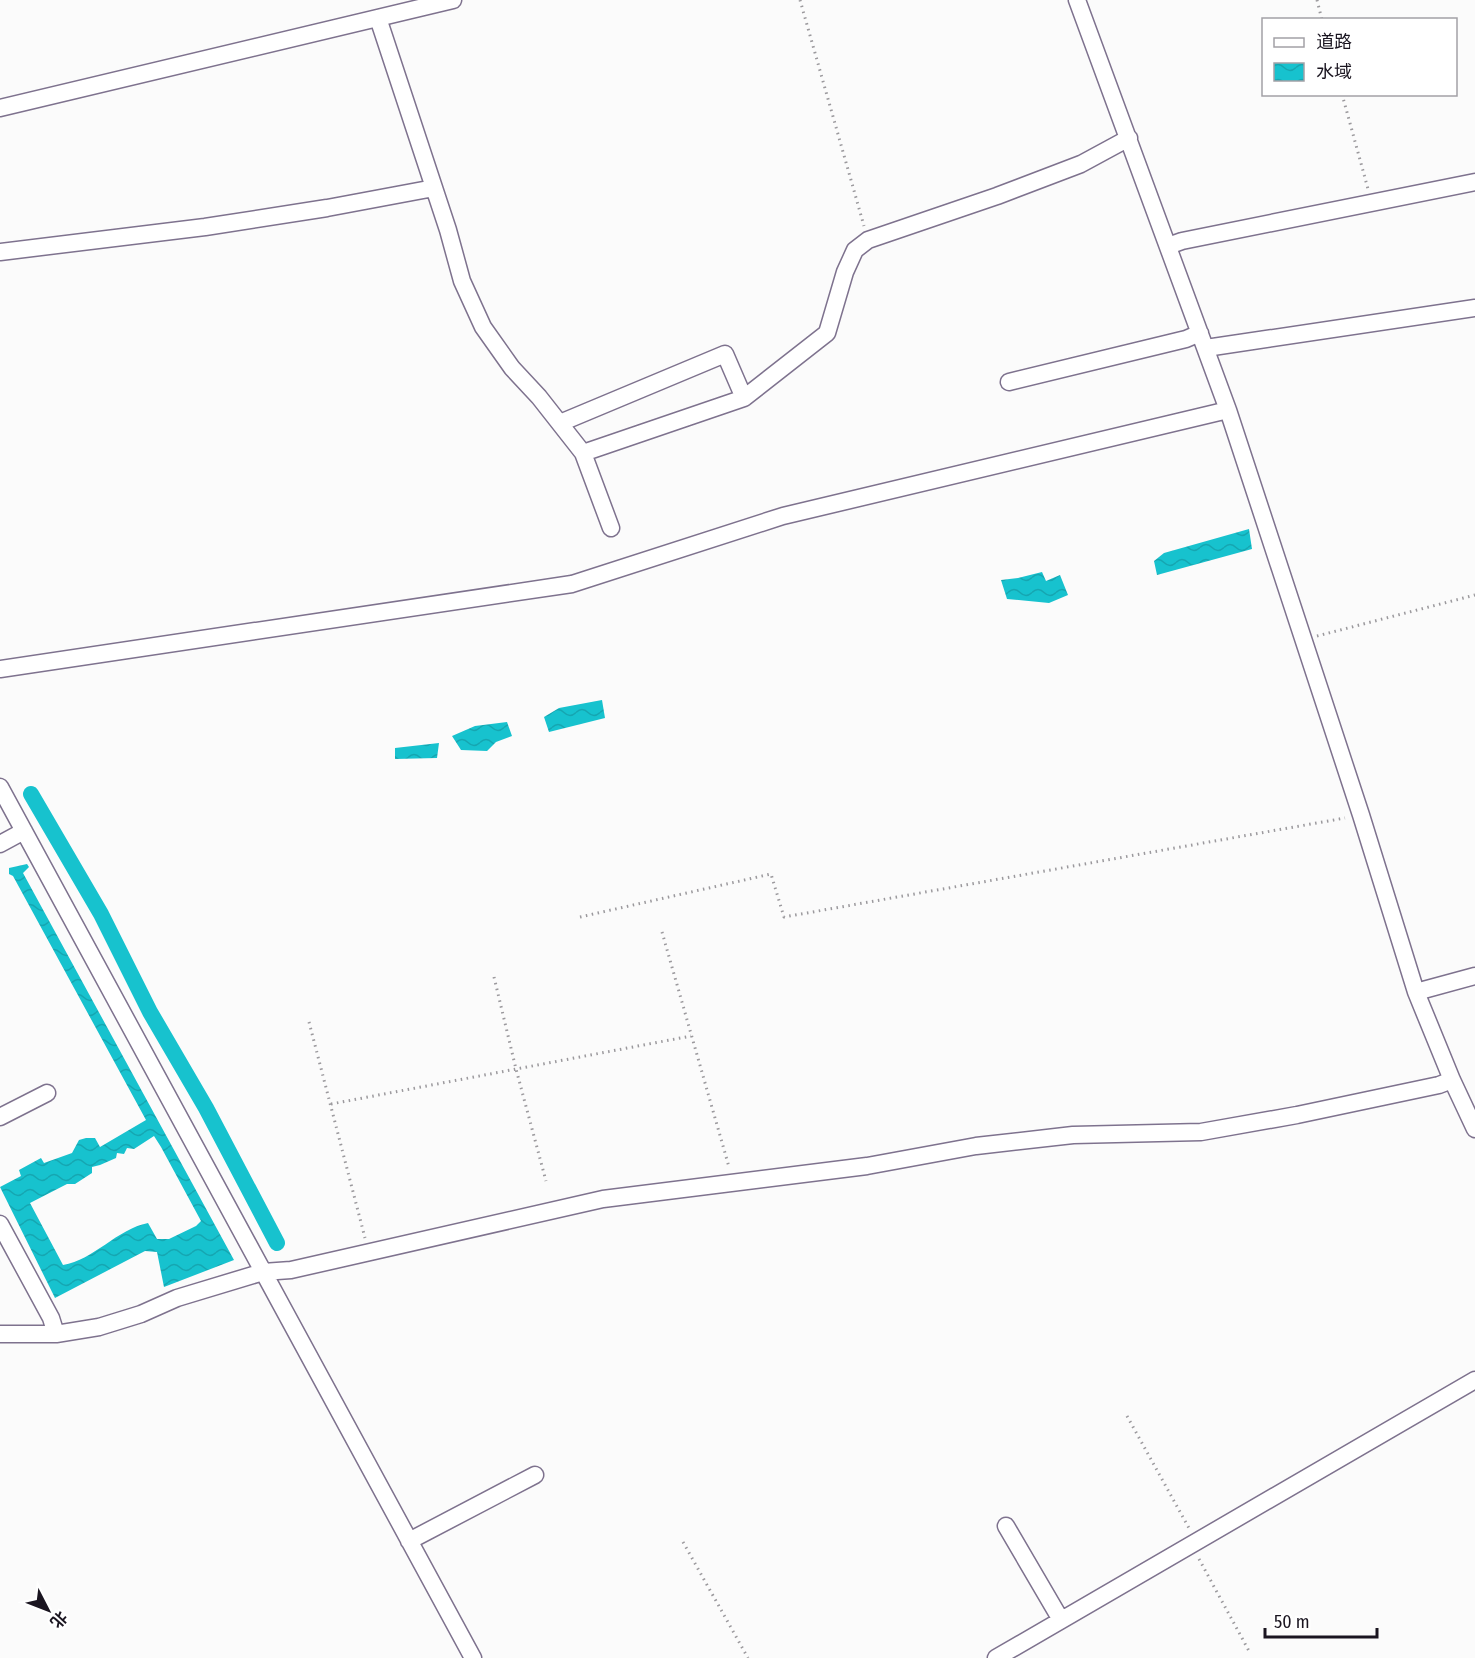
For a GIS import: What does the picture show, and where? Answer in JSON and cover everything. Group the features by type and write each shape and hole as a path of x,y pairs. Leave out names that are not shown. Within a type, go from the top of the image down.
{"street":[{"path":"0,108 453,0"},
{"path":"1077,0 1228,410 1361,815 1416,992 1475,1129"},
{"path":"378,18 448,230 462,281 483,327 512,368 539,397 583,453 611,528"},
{"path":"583,453 744,398 827,333 845,272 855,250 868,240 997,196 1081,164 1129,138"},
{"path":"1168,246 1182,241 1475,182"},
{"path":"0,252 205,227 434,188"},
{"path":"1009,382 1186,339 1203,340 1475,308"},
{"path":"560,423 725,354 744,398"},
{"path":"0,669 572,584 783,516 1228,410"},
{"path":"0,787 473,1658"},
{"path":"0,844 24,831"},
{"path":"1416,992 1475,976"},
{"path":"0,1334 56,1334 99,1327 141,1314 177,1298 264,1272 291,1270 603,1199 867,1166 975,1146 1073,1135 1201,1132 1297,1115 1439,1085 1452,1080"},
{"path":"0,1117 47,1093"},
{"path":"0,1224 51,1318 56,1334"},
{"path":"996,1658 1475,1380"},
{"path":"409,1541 535,1475"},
{"path":"1006,1526 1061,1620"}],"path":[{"path":"800,0 868,240"},
{"path":"1317,0 1322,18"},
{"path":"1343,96 1372,203"},
{"path":"1303,639 1475,595"},
{"path":"580,917 771,874 784,917 1361,815"},
{"path":"662,933 733,1183"},
{"path":"494,977 546,1181"},
{"path":"309,1022 369,1253"},
{"path":"330,1104 691,1036"},
{"path":"683,1542 748,1658"}],"water":[{"path":"1249,529 1252,549 1157,575 1154,561 1164,553"},
{"path":"1042,572 1046,581 1060,575 1068,595 1049,603 1007,599 1001,580"},
{"path":"602,700 605,718 549,732 544,717 559,708"},
{"path":"507,722 512,736 496,742 487,751 461,750 452,736 475,726"},
{"path":"439,743 437,758 395,759 395,748"},
{"path":"27,864 29,867 23,873 234,1260 164,1287 157,1252 145,1251 55,1298 0,1187 21,1176 19,1170 41,1158 44,1163 72,1153 79,1140 95,1138 100,1147 146,1120 13,876 9,874 9,868","holes":["154,1136 201,1221 196,1226 169,1239 157,1239 148,1223 137,1226 85,1257 63,1265 30,1203 67,1184 75,1184 92,1173 92,1167 116,1158 117,1153 124,1154 127,1148 134,1149"]}],"waterway":[{"path":"31,794 101,914 150,1012 206,1108 277,1243"}]}
